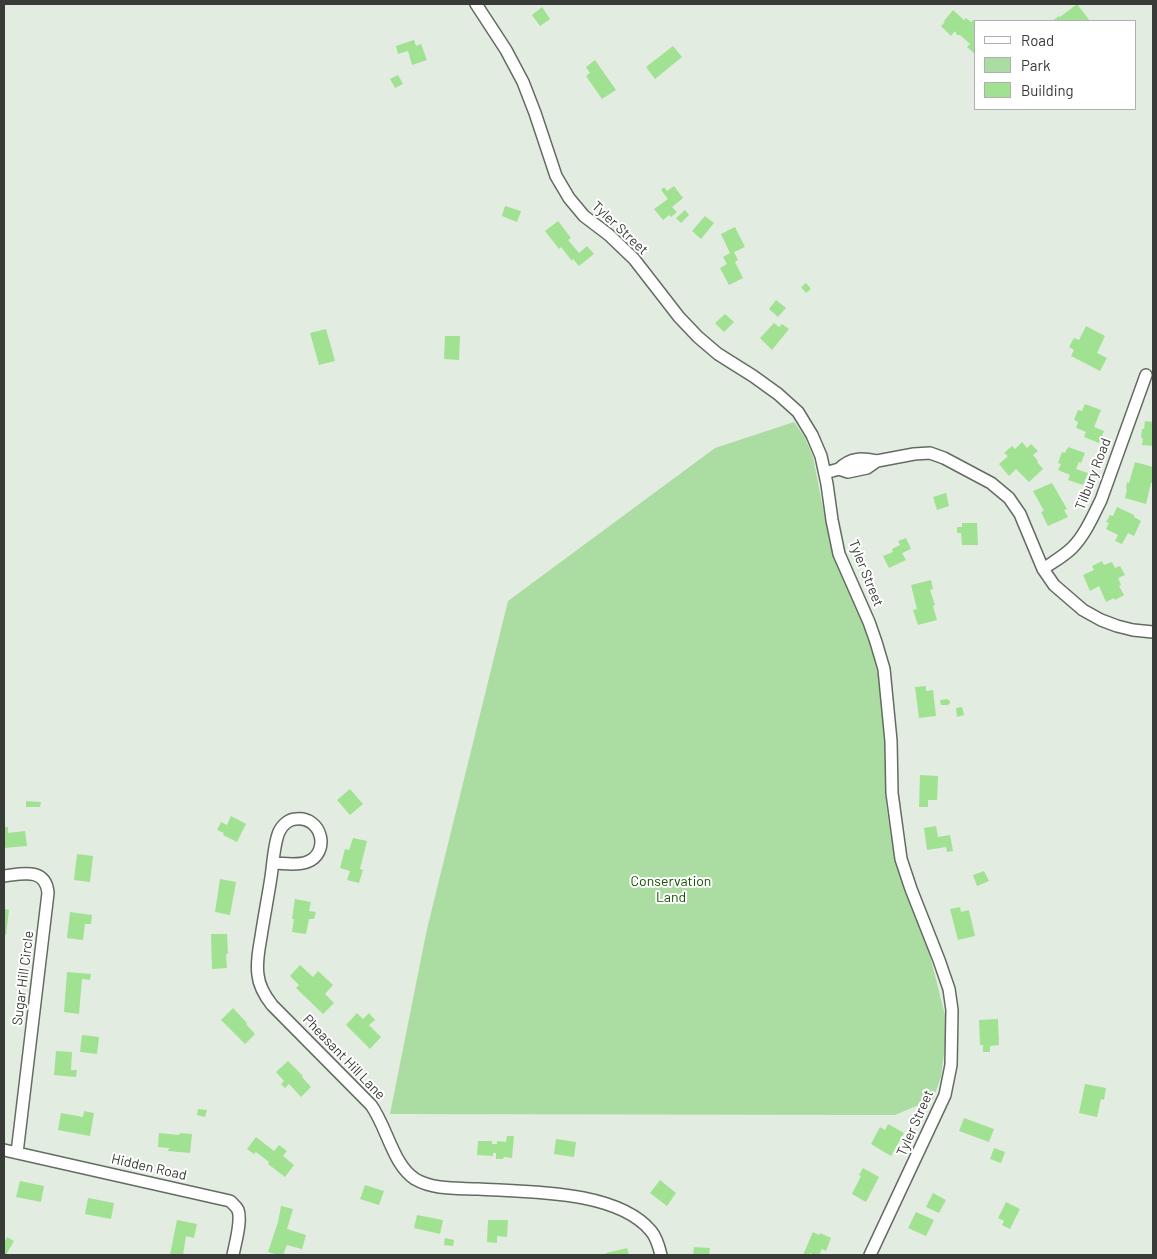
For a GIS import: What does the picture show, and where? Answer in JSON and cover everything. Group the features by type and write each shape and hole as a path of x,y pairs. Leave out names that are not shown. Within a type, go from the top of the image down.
{"street":[{"name":"Tyler Street","path":"476,4 506,50 523,82 556,176 569,198 584,216 609,235 634,259 679,317 698,337 718,354 778,394 798,412 812,435 821,456 839,554 869,622 884,668 891,741 892,793 901,859 949,989 952,1010 952,1065 945,1095 870,1255"},
{"name":"Tilbury Road","path":"1043,568 1072,548 1092,518 1101,500 1146,374"},
{"path":"825,473 839,469 845,463 864,458 877,461 914,454 930,454 944,458 990,483 1004,493 1017,509 1043,568 1054,584 1083,610 1117,626 1153,632"},
{"name":"Pheasant Hill Lane","path":"273,864 306,862 317,854 322,841 317,828 312,822 298,818 290,820 279,830 277,838 273,864 258,963 258,976 262,988 272,1005 371,1105 399,1162 407,1173 419,1181 439,1187 553,1193 576,1196 608,1205 629,1214 646,1225 653,1232 661,1255"},
{"name":"Sugar Hill Circle","path":"4,876 24,873 37,875 46,882 48,887 17,1153"},
{"name":"Hidden Road","path":"4,1150 230,1201 239,1212 233,1255"}],"green space":[{"name":"Conservation Land","path":"794,422 805,438 813,457 829,539 863,624 874,657 881,690 885,719 886,804 891,837 898,870 928,948 945,1015 945,1046 941,1077 933,1099 895,1115 390,1114 427,929 508,601 715,448"}],"building":[{"path":"1077,4 1089,20 1053,20"},
{"path":"542,7 550,19 540,26 532,15"},
{"path":"953,10 964,20 966,18 971,22 974,21 974,53 967,47 970,44 960,35 957,35 955,31 951,36 941,26"},
{"path":"414,40 416,46 421,44 427,60 412,65 408,51 398,54 396,46"},
{"path":"673,46 682,57 655,79 646,67"},
{"path":"595,60 616,90 602,99 586,76 590,73 586,67"},
{"path":"398,75 403,84 395,88 390,79"},
{"path":"674,186 683,198 672,207 677,212 663,220 654,209 668,199 661,190 664,187 667,191"},
{"path":"505,206 521,211 517,222 502,216"},
{"path":"685,210 689,215 681,223 676,218"},
{"path":"705,216 714,223 701,239 692,231"},
{"path":"558,221 571,238 568,240 579,253 587,246 594,254 579,266 573,259 572,261 561,247 559,249 545,231"},
{"path":"735,227 745,247 734,252 738,260 735,262 743,278 729,285 720,268 727,264 723,257 730,253 721,234"},
{"path":"806,283 811,289 806,293 801,287"},
{"path":"776,300 786,308 778,317 769,309"},
{"path":"725,314 734,322 724,332 715,323"},
{"path":"774,323 779,327 782,324 789,329 772,350 760,338"},
{"path":"1086,326 1105,336 1097,353 1107,358 1100,371 1071,356 1074,350 1069,347 1074,338 1079,340"},
{"path":"326,329 335,361 319,365 310,333"},
{"path":"445,336 460,336 459,360 444,359"},
{"path":"1085,404 1101,410 1094,427 1104,431 1099,443 1084,437 1086,432 1076,428 1078,422 1074,420 1078,410 1082,411"},
{"path":"1145,421 1153,422 1153,446 1142,445 1142,429 1144,429"},
{"path":"1022,442 1027,448 1031,444 1038,451 1033,455 1043,469 1029,482 1016,469 1009,476 999,464 1008,456 1004,453 1012,446 1015,449"},
{"path":"1068,447 1085,453 1076,469 1088,473 1083,485 1068,480 1070,475 1058,470 1061,464 1058,463 1062,452 1065,453"},
{"path":"1135,462 1153,467 1153,483 1151,483 1146,504 1125,498 1127,482 1129,483"},
{"path":"1052,483 1067,509 1064,510 1068,517 1048,526 1041,512 1044,511 1033,491"},
{"path":"946,493 949,506 937,510 933,497"},
{"path":"1117,507 1134,515 1134,517 1141,521 1134,536 1128,533 1122,544 1115,541 1118,535 1106,529 1109,523 1106,522 1110,515 1113,516"},
{"path":"962,523 977,523 978,545 962,545 961,533 957,533 957,527 962,527"},
{"path":"906,538 911,549 902,553 906,560 889,568 883,556 893,552 892,549 900,545 898,541"},
{"path":"1102,561 1104,565 1112,562 1115,568 1120,566 1125,575 1118,578 1121,585 1119,586 1124,595 1106,602 1099,586 1090,591 1083,575 1094,570 1092,566"},
{"path":"931,580 933,589 930,590 937,620 918,625 913,610 917,609 911,585"},
{"path":"926,686 926,691 933,690 936,716 919,718 915,687"},
{"path":"947,699 950,701 948,705 941,705 941,700"},
{"path":"962,707 964,715 957,717 956,708"},
{"path":"920,775 938,776 937,800 928,800 928,807 919,807"},
{"path":"350,789 363,804 350,815 337,800"},
{"path":"26,801 41,802 40,807 26,807"},
{"path":"231,816 246,824 237,842 217,830 221,822 227,825"},
{"path":"936,826 938,837 950,835 953,851 947,852 946,847 927,850 924,828"},
{"path":"4,827 8,827 8,833 25,831 27,846 4,848"},
{"path":"353,838 367,841 360,869 363,870 359,883 347,880 350,871 340,868 345,849 349,850"},
{"path":"77,854 93,856 90,882 74,880"},
{"path":"984,871 989,881 977,886 973,875"},
{"path":"220,879 236,882 230,915 215,912"},
{"path":"295,899 311,902 309,911 316,912 314,919 309,919 306,934 292,932"},
{"path":"960,907 961,912 969,910 975,936 958,940 950,909"},
{"path":"4,909 9,910 6,935 4,935"},
{"path":"70,912 92,915 91,924 85,924 83,940 67,938"},
{"path":"211,934 227,934 227,968 212,969"},
{"path":"300,965 313,977 318,971 333,985 325,994 334,1003 323,1014 296,988 299,985 290,976"},
{"path":"67,972 91,974 90,980 82,979 79,1014 64,1012"},
{"path":"233,1008 255,1034 245,1044 221,1020"},
{"path":"357,1013 363,1019 369,1013 375,1020 369,1025 381,1037 370,1049 346,1025"},
{"path":"998,1019 999,1045 990,1046 990,1052 983,1052 983,1045 980,1045 979,1020"},
{"path":"82,1035 99,1037 97,1054 80,1052"},
{"path":"56,1051 72,1052 71,1070 77,1070 76,1077 54,1075"},
{"path":"288,1061 311,1087 301,1097 289,1084 285,1088 281,1084 284,1081 276,1072"},
{"path":"1085,1084 1106,1088 1104,1100 1101,1099 1097,1117 1079,1113"},
{"path":"198,1109 207,1110 205,1117 197,1115"},
{"path":"84,1111 94,1113 90,1136 58,1130 61,1113 83,1117"},
{"path":"964,1118 994,1129 989,1142 959,1131"},
{"path":"888,1124 904,1133 891,1156 871,1144 880,1127 885,1130"},
{"path":"159,1133 192,1134 190,1153 168,1151 169,1148 158,1147"},
{"path":"507,1136 514,1136 512,1158 496,1159 496,1153 493,1153 493,1156 477,1155 478,1141 492,1141 492,1144 497,1144 497,1141 506,1142"},
{"path":"256,1137 274,1151 279,1145 287,1151 283,1156 294,1165 285,1177 256,1152 254,1154 247,1149"},
{"path":"556,1139 576,1142 574,1157 554,1154"},
{"path":"994,1148 1005,1152 1001,1163 990,1159"},
{"path":"863,1168 879,1177 866,1202 852,1194"},
{"path":"660,1180 676,1193 667,1206 650,1193"},
{"path":"20,1181 44,1186 41,1202 16,1197"},
{"path":"365,1185 384,1191 379,1205 360,1199"},
{"path":"933,1193 946,1200 939,1213 926,1207"},
{"path":"88,1198 114,1203 111,1219 85,1214"},
{"path":"1006,1202 1020,1209 1010,1229 1002,1225 1004,1221 998,1218"},
{"path":"281,1206 293,1209 287,1229 306,1235 302,1249 287,1245 283,1255 278,1255 268,1252"},
{"path":"916,1212 934,1220 926,1236 908,1228"},
{"path":"417,1215 443,1220 440,1234 414,1228"},
{"path":"177,1220 197,1224 194,1238 186,1236 183,1255 170,1255"},
{"path":"488,1220 508,1220 507,1237 497,1236 497,1243 487,1242"},
{"path":"813,1232 831,1238 826,1251 822,1249 819,1255 810,1253 809,1255 803,1255"},
{"path":"7,1237 14,1241 6,1255 4,1255 4,1243"},
{"path":"445,1238 454,1240 453,1246 444,1245"},
{"path":"694,1247 710,1248 709,1255 693,1255"},
{"path":"627,1248 629,1255 606,1255 606,1253"}]}
